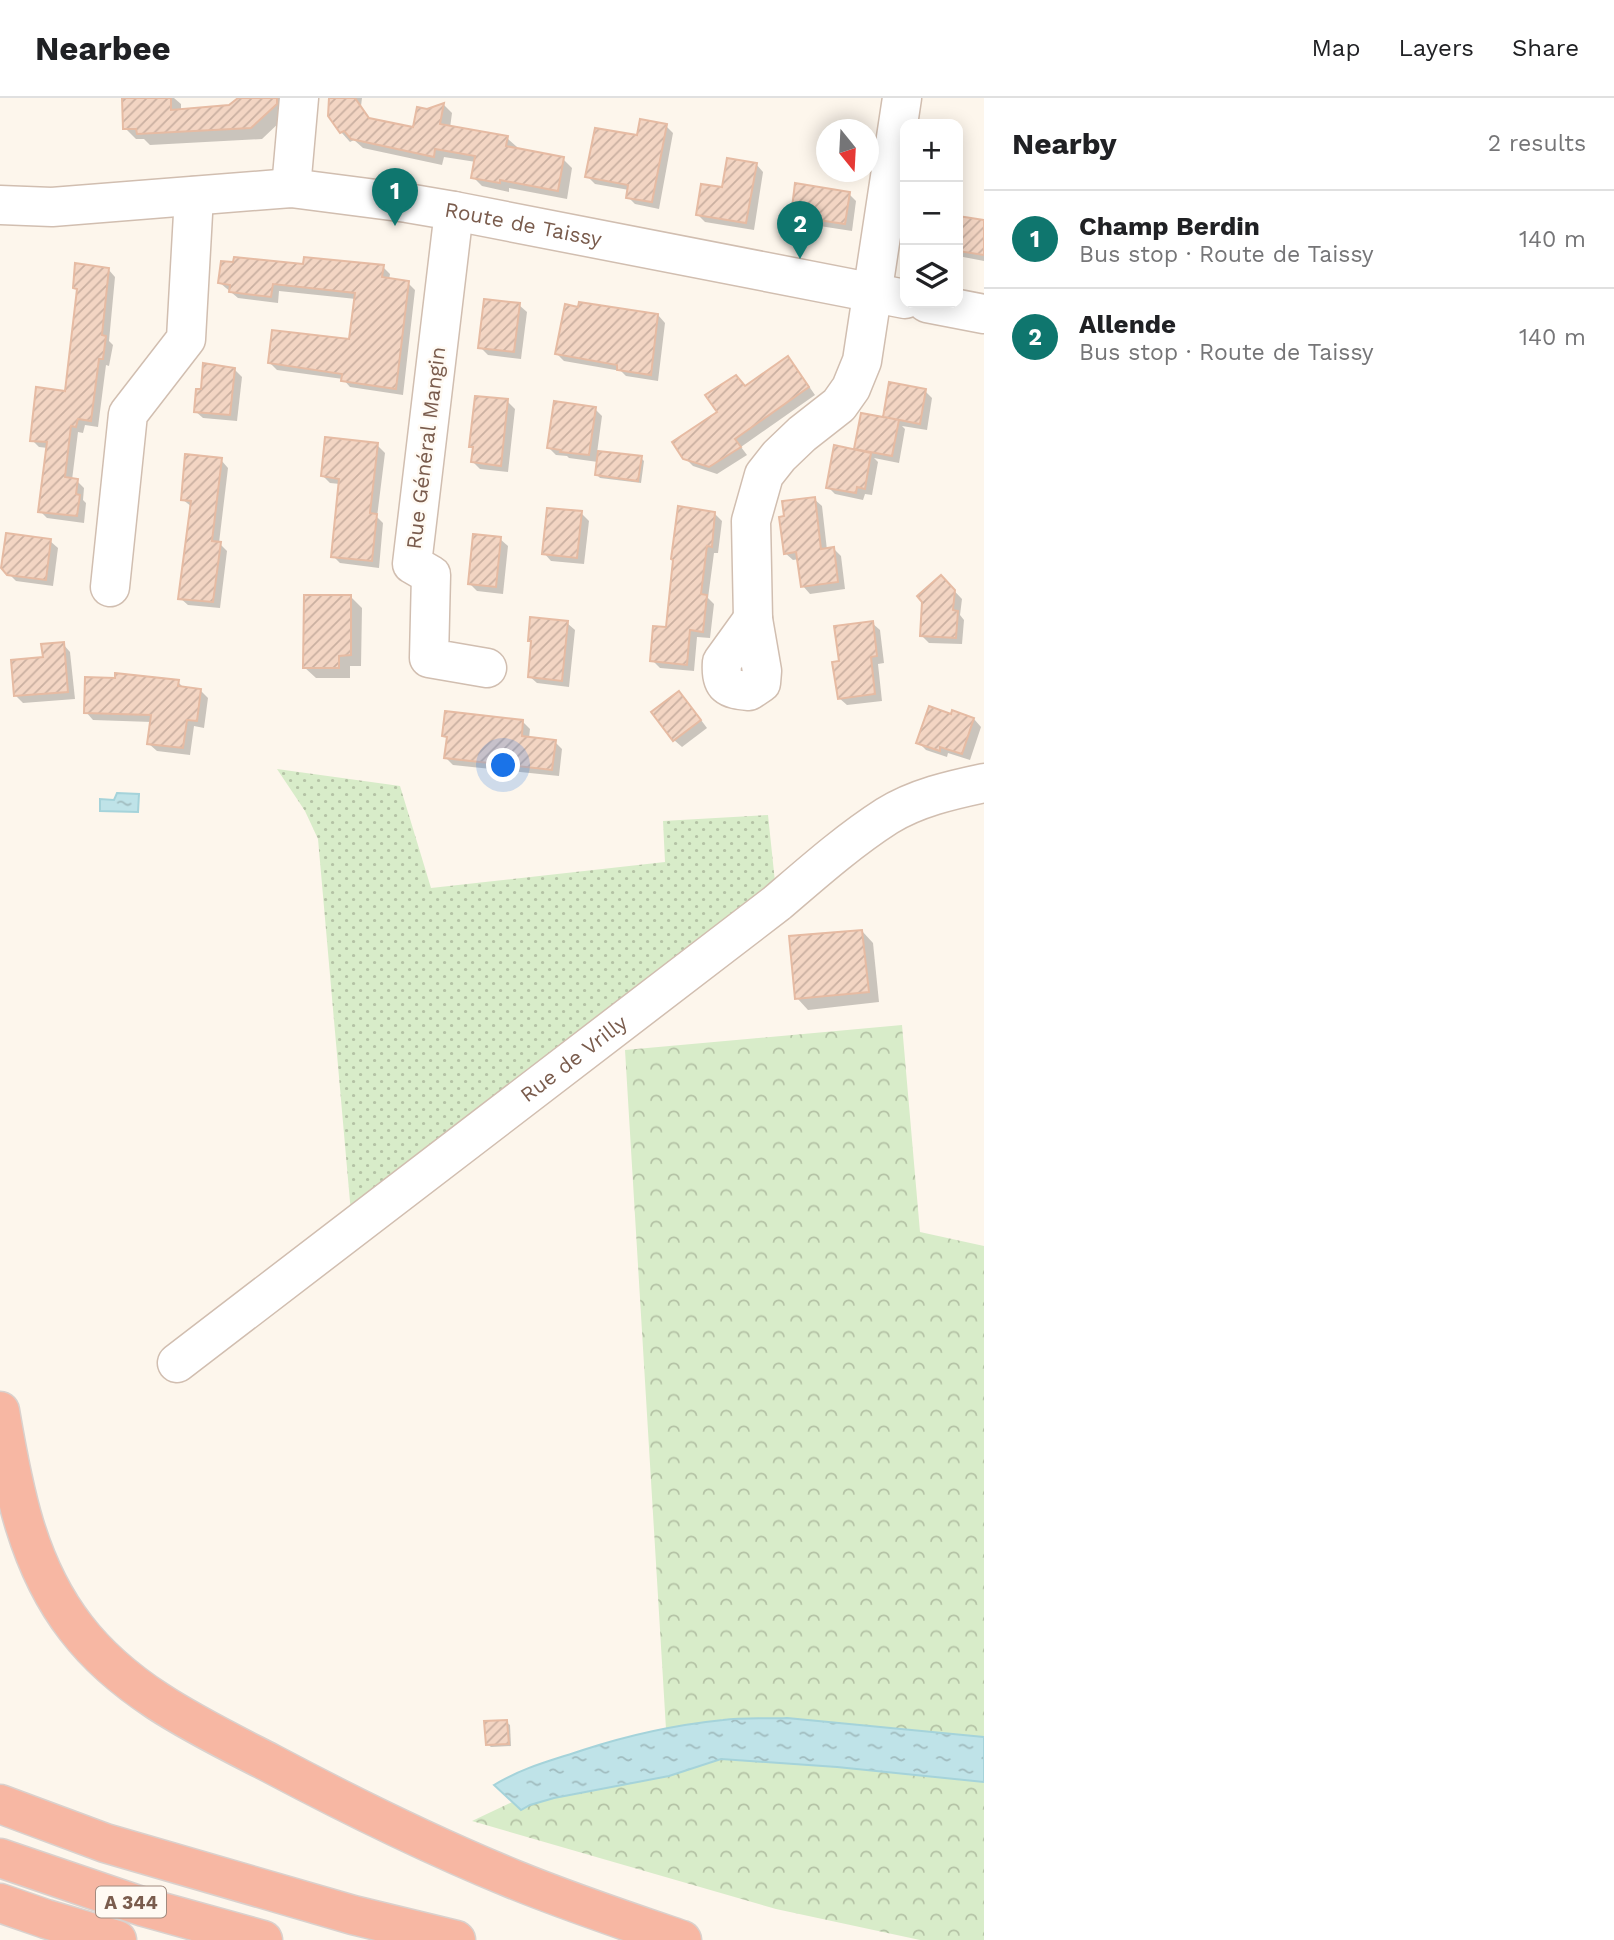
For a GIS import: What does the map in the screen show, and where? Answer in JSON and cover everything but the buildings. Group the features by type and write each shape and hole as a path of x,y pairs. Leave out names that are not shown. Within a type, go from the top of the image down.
{"highway":[{"path":"0,1411 20,1512 42,1572 75,1627 113,1668 143,1692 270,1763 440,1847 515,1880 682,1940"},
{"path":"0,1804 105,1843 353,1915 456,1940"},
{"name":"A 344","path":"0,1858 144,1907 263,1940"},
{"name":"A 344","path":"0,1903 117,1940"}],"street":[{"path":"291,188 299,98"},
{"path":"753,619 751,521 764,475 802,434 839,405 851,388 889,295 902,98"},
{"name":"Route de Taissy","path":"0,205 52,207 291,188 454,211 889,295"},
{"path":"110,587 128,414 186,339 194,195"},
{"name":"Route de Taissy","path":"0,218 52,207"},
{"name":"Rue Général Mangin","path":"454,211 412,564 431,575 429,658 486,668"},
{"path":"953,308 984,314"},
{"name":"Rue de Vrilly","path":"177,1363 776,903 850,843 889,815 948,790 984,783"}],"green space":[{"path":"277,769 400,786 431,888 665,862 663,821 768,815 775,882 351,1213 318,839 305,811"},
{"path":"902,1025 920,1232 984,1246 984,1940 920,1940 776,1909 472,1821 666,1729 625,1050"}],"water":[{"path":"117,793 139,794 138,812 100,811 100,799 114,800"},
{"path":"787,1718 984,1737 984,1782 837,1767 721,1759 669,1776 554,1798 521,1810 494,1785 548,1761 652,1731 731,1719"}],"place":[{"name":"Champ Berdin","path":"395,226"},
{"name":"Allende","path":"800,259"}]}
